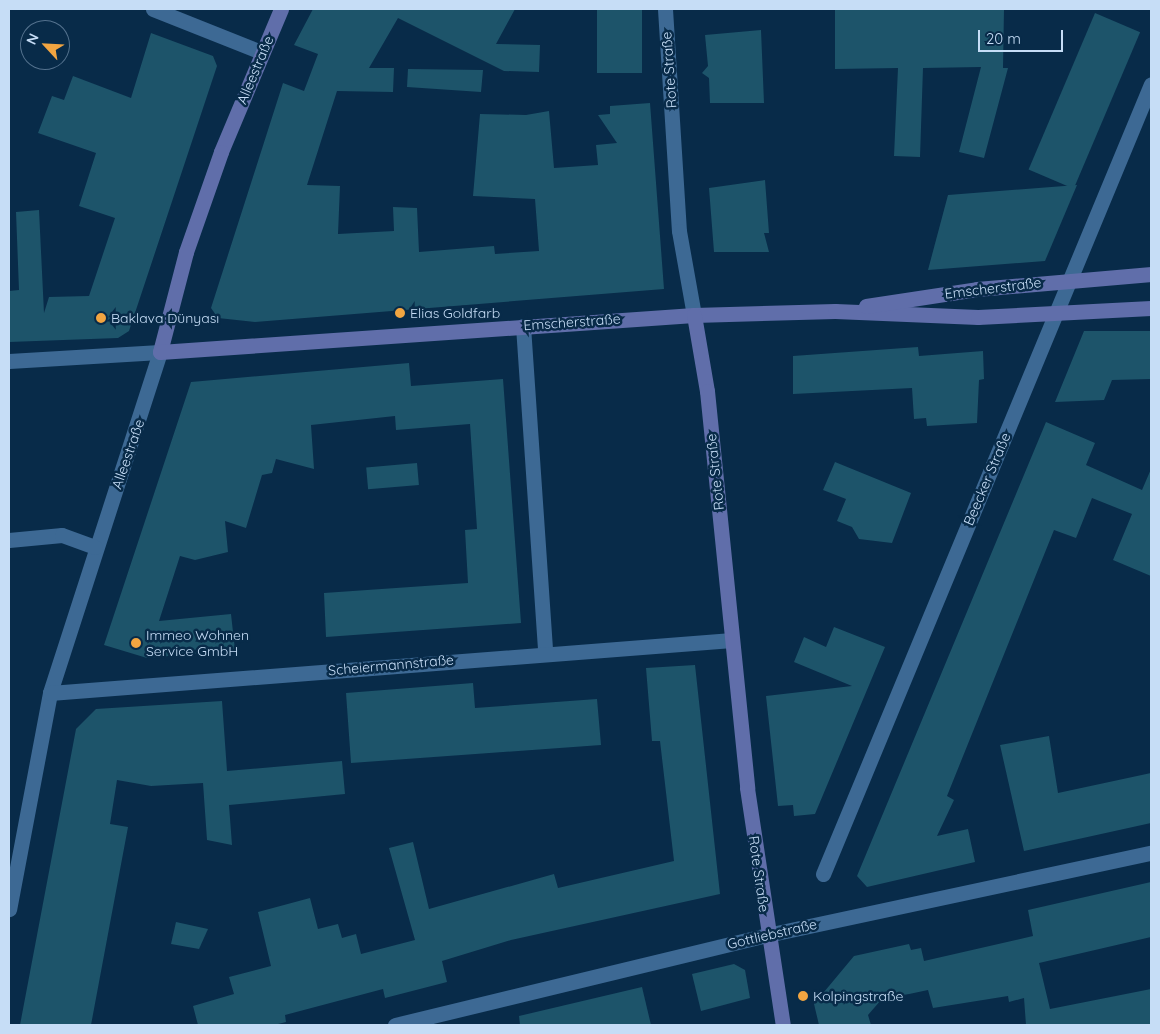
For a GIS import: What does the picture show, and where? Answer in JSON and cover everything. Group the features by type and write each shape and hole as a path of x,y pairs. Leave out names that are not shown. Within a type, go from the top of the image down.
{"street":[{"path":"153,9 261,52"},
{"name":"Alleestraße","path":"9,909 50,693 95,546 160,352 186,252 261,52 281,9"},
{"name":"Rote Straße","path":"665,9 679,231 707,391 732,640 767,935"},
{"name":"Beecker Straße","path":"823,874 1054,313 1151,84"},
{"name":"Emscherstraße","path":"835,311 1068,280 1151,274"},
{"name":"Emscherstraße","path":"160,352 694,315 835,311 978,318 1151,308"},
{"path":"523,326 545,652"},
{"path":"9,361 160,352"},
{"path":"9,540 62,535 95,546"},
{"name":"Scheiermannstraße","path":"50,693 545,652 732,640"},
{"name":"Gottliebstraße","path":"395,1025 767,935 1151,853"},
{"path":"767,935 783,1025"}],"building":[{"path":"313,9 515,9 496,44 540,45 539,72 504,71 398,18 369,68 394,68 393,92 337,91 307,185 340,186 338,234 394,231 393,207 417,208 419,252 494,246 495,254 539,251 535,199 473,196 480,114 526,115 549,111 554,168 598,165 596,145 617,143 598,115 610,114 610,106 650,103 664,289 255,322 218,318 211,308 283,83 304,91 318,54 294,45"},
{"path":"597,9 642,9 642,73 597,73"},
{"path":"835,9 1004,9 1003,68 1008,68 984,158 959,152 981,67 923,68 920,157 894,156 898,68 835,69"},
{"path":"1095,13 1140,32 1074,189 1029,169"},
{"path":"761,30 764,103 710,103 709,78 702,73 708,66 705,35"},
{"path":"151,33 213,56 217,66 129,331 118,338 9,342 9,291 19,290 16,212 39,210 44,313 49,297 89,296 115,218 79,206 96,153 38,133 52,96 64,100 73,76 131,98"},
{"path":"408,69 483,70 481,92 407,87"},
{"path":"765,180 769,233 764,233 769,252 714,252 709,188"},
{"path":"1077,185 1045,261 928,270 948,195"},
{"path":"1084,331 1151,331 1151,379 1112,380 1104,400 1055,402"},
{"path":"918,347 919,356 983,351 984,379 979,380 977,423 927,426 926,418 914,419 912,388 793,394 793,356"},
{"path":"409,363 411,386 503,379 521,623 326,637 324,593 468,583 465,530 477,529 470,424 396,430 395,416 311,425 314,469 276,459 272,473 262,475 246,528 225,521 228,552 195,560 180,556 159,621 231,614 235,650 147,658 104,645 191,382"},
{"path":"1046,422 1095,443 1086,465 1142,490 1151,469 1151,576 1113,560 1132,514 1092,498 1076,538 1054,530 947,796 954,800 937,836 968,829 975,862 867,887 857,876"},
{"path":"835,462 911,493 892,543 859,539 852,527 837,521 846,499 823,490"},
{"path":"417,463 419,485 368,489 366,467"},
{"path":"834,627 885,647 815,814 794,816 793,805 778,806 766,696 852,686 794,662 804,637 826,647"},
{"path":"695,665 720,894 511,940 442,961 447,982 385,998 383,989 285,1015 286,1022 274,1025 198,1025 193,1006 234,994 229,977 271,966 258,912 310,898 318,929 338,924 342,938 356,934 361,954 415,940 389,848 413,842 429,909 554,874 558,888 674,861 660,741 652,741 646,668"},
{"path":"473,683 475,708 597,699 601,745 351,763 346,693"},
{"path":"222,701 227,771 342,761 345,794 229,805 232,845 207,840 203,783 151,786 117,780 110,824 128,827 91,1025 20,1025 76,729 96,709"},
{"path":"1049,736 1058,793 1151,773 1151,823 1024,851 1000,745"},
{"path":"1151,882 1151,937 1039,963 1050,1009 1151,989 1151,1025 1026,1025 1024,998 1009,1002 1008,996 933,1008 928,990 881,1000 868,1015 871,1025 819,1025 814,1004 854,956 909,944 911,950 921,948 924,961 1033,936 1028,910"},
{"path":"176,922 208,929 199,949 171,944"},
{"path":"734,964 745,970 750,998 701,1011 692,974"},
{"path":"642,987 651,1025 520,1025 519,1016"}],"place":[{"name":"Elias Goldfarb","path":"400,313"},
{"name":"Baklava Dünyası","path":"101,318"},
{"name":"Immeo Wohnen Service GmbH","path":"136,643"},
{"name":"Kolpingstraße","path":"803,996"}]}
